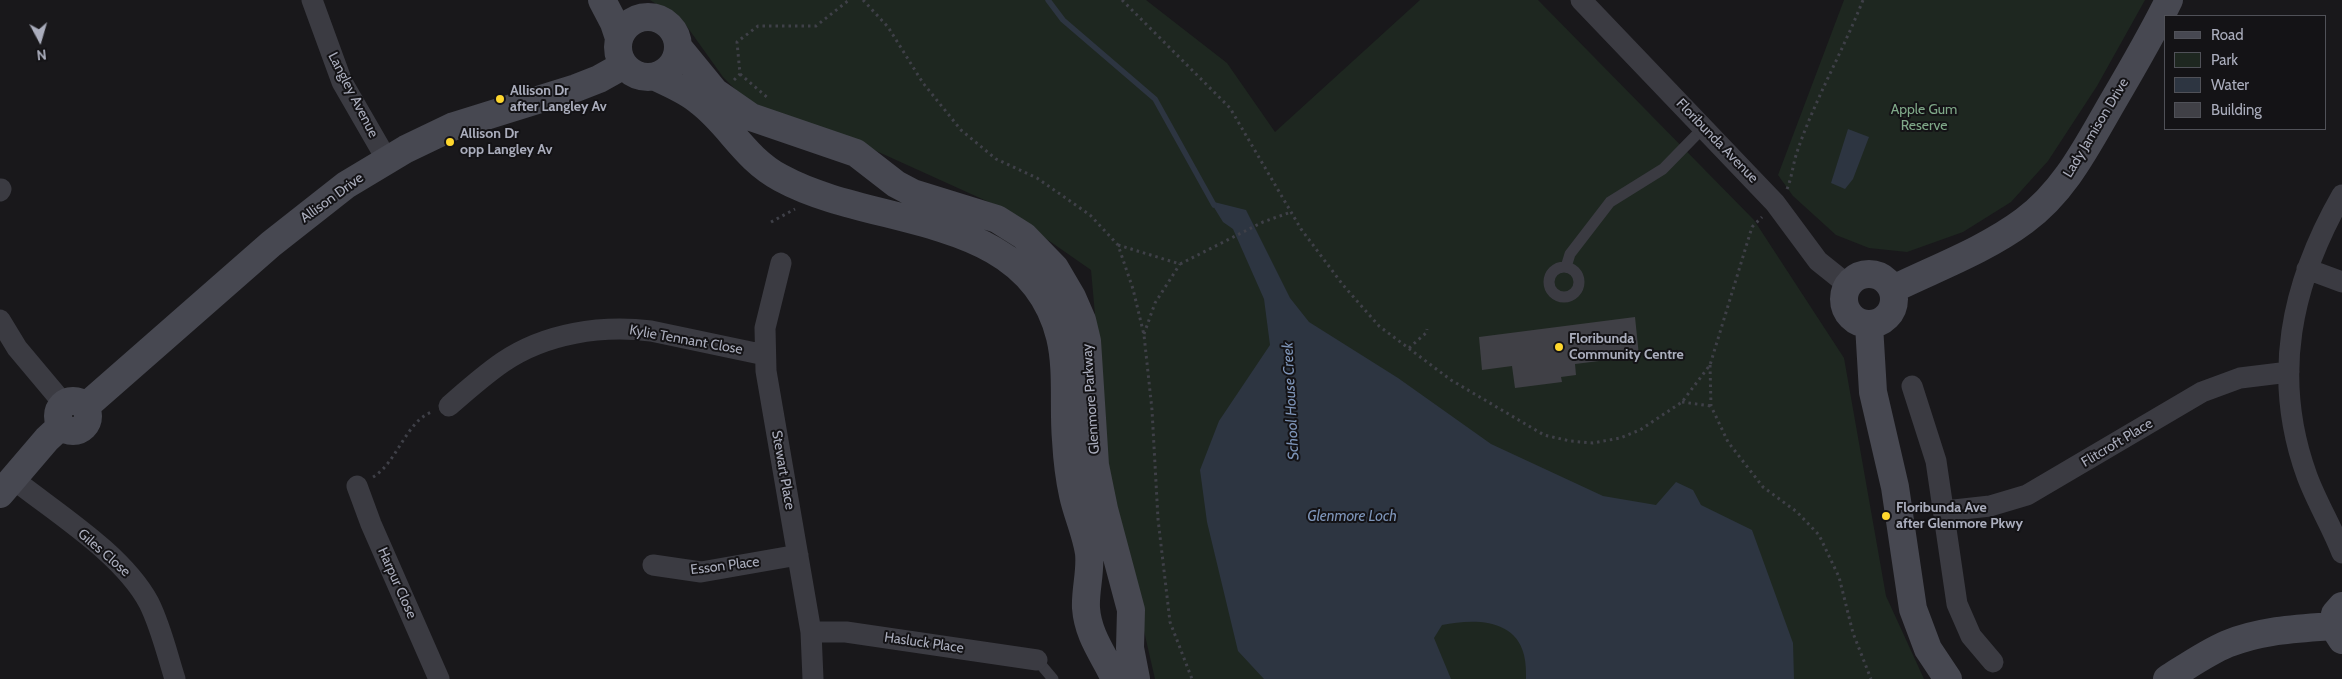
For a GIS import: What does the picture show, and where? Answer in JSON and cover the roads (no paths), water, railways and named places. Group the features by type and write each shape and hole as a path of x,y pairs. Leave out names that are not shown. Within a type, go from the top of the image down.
{"main road":[{"path":"602,0 614,23 619,38"},
{"path":"630,0 652,16 672,26 677,36 679,48 672,66 656,77 638,76 624,65 617,47 619,38 631,21 641,17 652,16"},
{"name":"Lady Jamison Drive","path":"1893,289 1994,240 2024,222 2052,196 2074,169 2169,0"},
{"name":"Glenmore Parkway","path":"679,48 715,92 751,117 856,153 896,184 913,193 997,219 1024,236 1055,268 1065,282 1078,310 1089,350 1091,422 1095,465 1104,510 1131,610 1130,648 1136,679"},
{"name":"Allison Drive","path":"6,486 70,413 271,244 346,185 387,160 454,126 599,80 624,65"},
{"name":"Glenmore Parkway","path":"656,77 700,101 752,157 779,177 824,197 971,238 1002,254 1031,280 1051,313 1060,337 1064,368 1066,450 1073,495 1089,560 1087,616 1098,650 1115,679"},
{"path":"1860,275 1876,275 1889,283 1893,289 1894,304 1888,316 1882,321 1869,324 1861,323 1849,314 1844,300 1848,285 1860,275"},
{"path":"1869,324 1873,392 1895,487 1913,608 1928,649 1948,679"},
{"path":"2167,679 2210,653 2247,637 2286,629 2339,624"}],"street":[{"name":"Langley Avenue","path":"312,0 342,82 387,160"},
{"name":"Floribunda Avenue","path":"1581,0 1775,203 1818,262 1848,285"},
{"path":"2342,195 2320,234 2307,268 2292,320 2289,372 2293,418 2302,462 2342,553"},
{"name":"Stewart Place","path":"781,262 766,318 766,370 811,632 813,679"},
{"path":"2307,268 2342,282"},
{"path":"0,320 17,348 70,413"},
{"name":"Kylie Tennant Close","path":"449,406 488,373 521,353 554,339 593,330 634,329 651,331 765,355"},
{"name":"Flitcroft Place","path":"1945,511 1990,506 2027,495 2202,392 2240,378 2289,372"},
{"path":"1912,386 1931,443 1945,511 1954,590 1961,615 1979,647 1993,662"},
{"name":"Giles Close","path":"6,486 103,549 127,571 142,592 154,614 175,679"},
{"name":"Harpur Close","path":"358,486 371,524 438,679"},
{"name":"Esson Place","path":"653,565 700,572 798,555"},
{"name":"Hasluck Place","path":"811,632 846,632 1037,660"}],"lane":[{"path":"1566,267 1570,254 1610,202 1663,169 1704,127"},
{"path":"1037,660 1053,679"}],"water":[{"path":"1848,129 1869,137 1853,179 1845,189 1831,183"},
{"name":"Glenmore Loch","path":"1210,201 1246,210 1290,298 1309,322 1398,378 1491,444 1603,496 1656,505 1676,482 1693,490 1701,505 1752,530 1793,643 1794,679 1526,679 1524,655 1519,643 1512,634 1491,624 1467,622 1442,625 1434,638 1451,679 1264,679 1238,651 1207,522 1200,470 1219,421 1270,345 1264,299 1233,229 1223,222"}],"waterway":[{"name":"School House Creek","path":"1048,0 1063,20 1155,99 1214,205"}],"place":[{"name":"Allison Dr after Langley Av","path":"500,99"},
{"name":"Allison Dr opp Langley Av","path":"450,142"},
{"name":"Floribunda Community Centre","path":"1559,347"},
{"name":"Floribunda Ave after Glenmore Pkwy","path":"1886,516"}],"park label":[{"name":"Apple Gum Reserve","path":"1924,118"}]}
